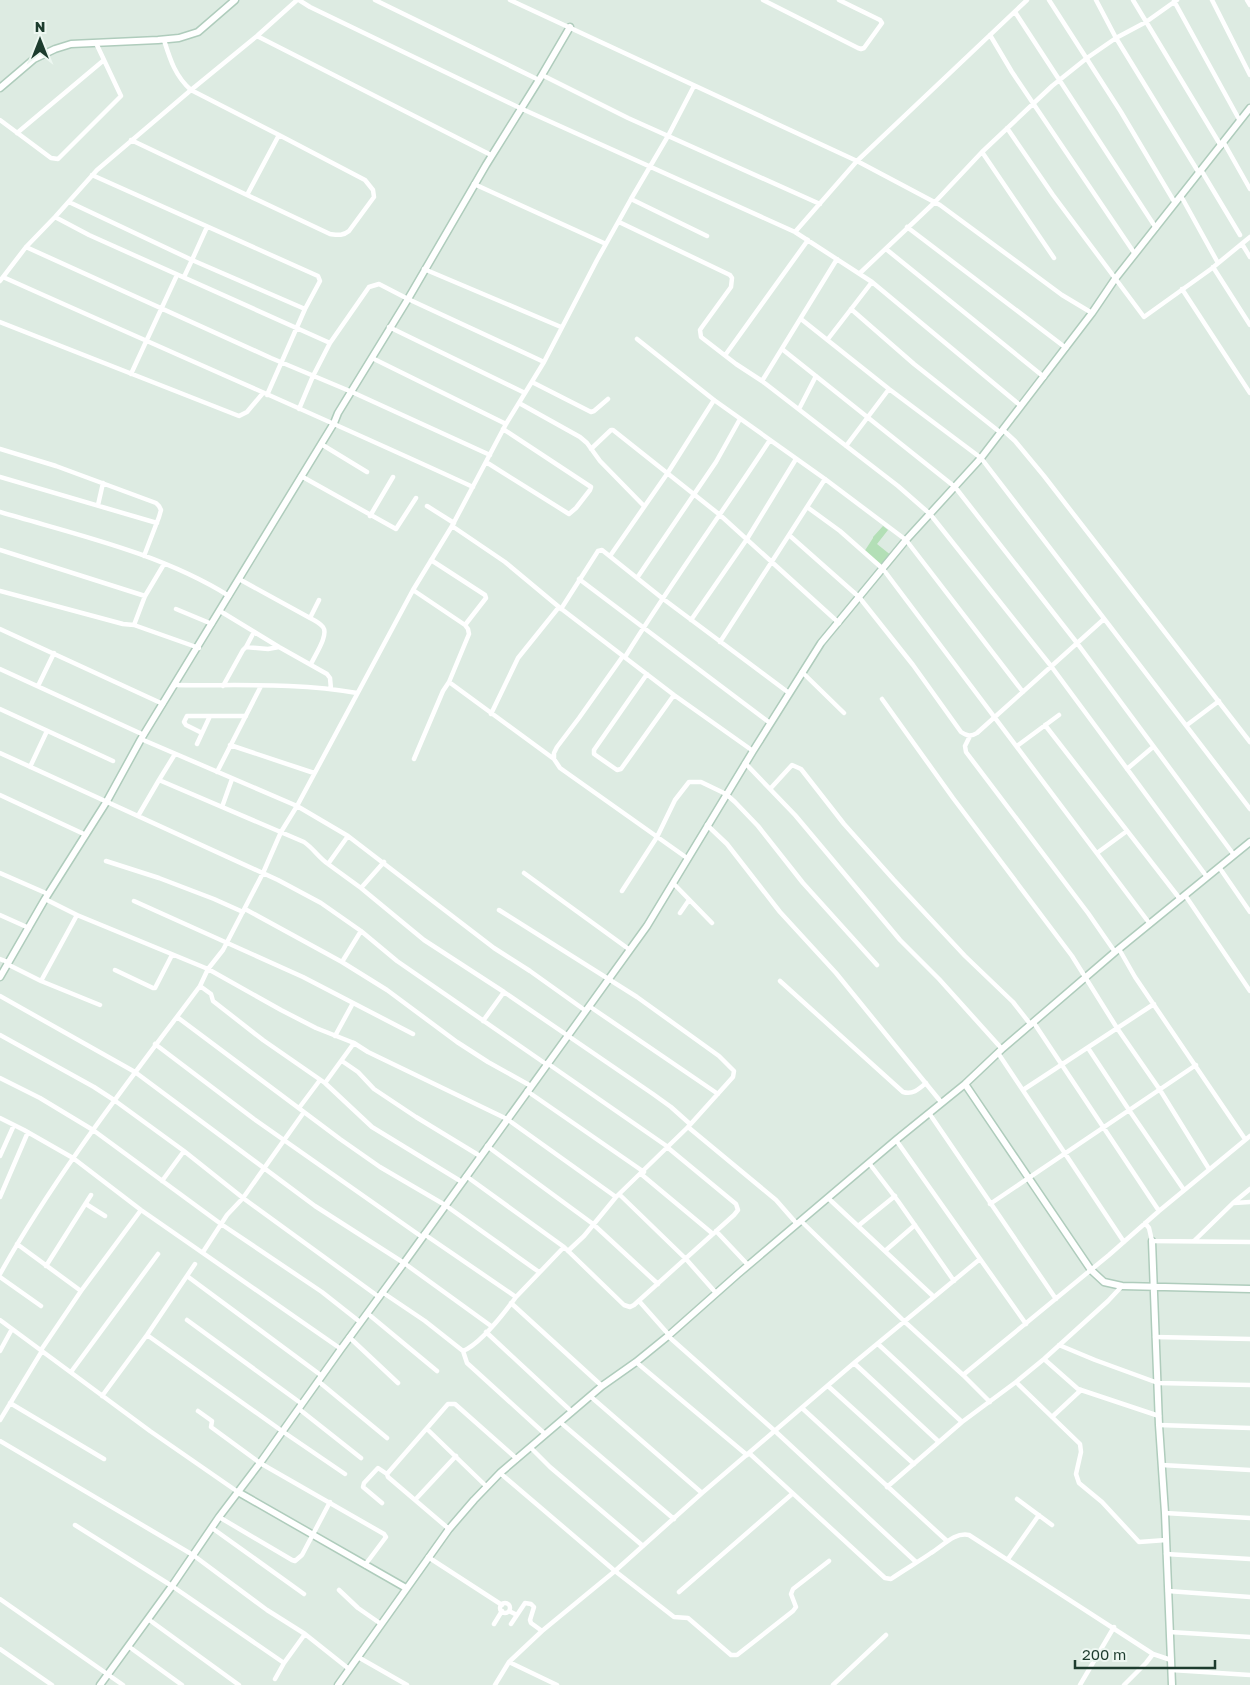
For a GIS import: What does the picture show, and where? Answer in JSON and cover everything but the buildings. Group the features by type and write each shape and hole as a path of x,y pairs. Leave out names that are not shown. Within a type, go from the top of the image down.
{"street":[{"path":"0,88 34,59 55,49 71,44 179,38 198,32 235,0"},
{"path":"472,487 334,423 1,279 26,247 55,218 92,175 298,0 310,8 520,108 795,232 872,282 1021,406"},
{"path":"375,0 668,136 820,204"},
{"path":"510,0 857,161 934,202 1062,295 1092,313"},
{"path":"763,0 858,48 864,48 882,23 839,0"},
{"path":"795,232 857,161 1026,0"},
{"path":"1050,0 1121,112 1175,204"},
{"path":"1096,0 1116,38 1240,235"},
{"path":"1133,0 1250,189"},
{"path":"1212,0 1250,75"},
{"path":"1247,0 1250,5"},
{"path":"860,273 934,202 982,152 1060,80 1116,38 1146,22 1175,1 1240,120"},
{"path":"1015,12 1156,228"},
{"path":"0,977 174,685 322,444 491,155 570,28"},
{"path":"990,35 1033,104 1135,254"},
{"path":"257,36 491,155"},
{"path":"131,140 330,234 345,235 374,197 373,190 365,180 191,90 182,82 174,68 164,40"},
{"path":"0,120 51,158 58,159 121,96 96,43"},
{"path":"17,133 104,60"},
{"path":"41,1306 1,1273 53,1186 134,1072 200,986 208,969 221,954 263,873 281,832 297,806 413,590 453,524 504,427 544,362 630,199 668,136 694,86"},
{"path":"100,1685 172,1586 219,1517 260,1463 647,926 745,763 821,643 906,540 981,458 1066,348 1115,279 1250,108"},
{"path":"1007,128 1053,195 1144,316 1213,267 1250,237"},
{"path":"247,195 279,135"},
{"path":"982,152 1054,258"},
{"path":"0,322 239,416 247,412 265,394 304,309 320,281 318,276 92,175"},
{"path":"474,184 606,244"},
{"path":"1181,196 1218,263"},
{"path":"630,199 707,236"},
{"path":"69,202 192,260 304,309"},
{"path":"55,218 330,343"},
{"path":"619,222 730,275 732,278 731,287 700,330 701,336 726,354 736,364 799,409 898,486 930,514 1051,666 1207,877"},
{"path":"184,277 207,227"},
{"path":"908,227 1066,348"},
{"path":"726,354 808,240"},
{"path":"1242,244 1250,258"},
{"path":"26,247 490,455"},
{"path":"886,249 1044,377"},
{"path":"762,381 837,258"},
{"path":"1213,267 1250,326"},
{"path":"424,269 561,328"},
{"path":"131,374 177,274"},
{"path":"828,339 872,282"},
{"path":"300,409 313,376 330,343 369,287 374,284 386,287 544,362"},
{"path":"1182,289 1250,393"},
{"path":"851,309 914,364 1016,441 1250,742"},
{"path":"801,319 889,389 981,458 1250,809"},
{"path":"389,327 525,393"},
{"path":"638,339 714,400 825,479 906,540 1023,692"},
{"path":"782,349 955,487 1077,643 1234,855"},
{"path":"372,358 504,427 591,487 576,508 569,514 486,462"},
{"path":"799,409 816,376"},
{"path":"532,382 591,412 608,399"},
{"path":"846,446 889,389"},
{"path":"610,556 714,400"},
{"path":"519,403 580,437 600,461 644,506"},
{"path":"637,578 716,462 740,419"},
{"path":"591,449 613,430 720,515 839,623"},
{"path":"554,760 554,753 557,747 624,656 770,440"},
{"path":"322,444 367,472"},
{"path":"0,449 56,466 156,503 161,510 144,556"},
{"path":"692,620 796,459"},
{"path":"301,476 370,516 397,529 416,498"},
{"path":"0,477 98,504 157,523"},
{"path":"370,516 393,477"},
{"path":"720,642 825,479"},
{"path":"98,504 103,483"},
{"path":"427,506 505,562 560,608 674,695 753,751"},
{"path":"807,507 840,531 883,568 1150,924"},
{"path":"0,512 144,556 189,575 229,596"},
{"path":"789,535 859,597 913,665 962,732 970,736"},
{"path":"0,550 145,596"},
{"path":"491,714 518,658 560,608 598,551 602,550 662,598 789,693"},
{"path":"431,560 485,595 486,598 465,625"},
{"path":"134,625 145,596 164,564"},
{"path":"239,579 322,625 325,635 311,664"},
{"path":"579,579 770,723"},
{"path":"413,590 465,625 469,634 414,759"},
{"path":"0,591 123,624 134,625 198,648"},
{"path":"310,618 319,600"},
{"path":"176,608 212,624"},
{"path":"220,611 327,674 330,678 330,688"},
{"path":"1104,619 996,717 977,733 970,736 965,746 966,752 1117,951 1245,1139"},
{"path":"0,629 163,704"},
{"path":"223,686 254,632"},
{"path":"246,647 268,649 279,647"},
{"path":"38,686 54,653"},
{"path":"0,669 175,754 297,806 348,836 494,948 718,1094"},
{"path":"802,672 844,713"},
{"path":"647,674 594,750 594,754 617,770 622,769 674,695"},
{"path":"449,682 554,760 560,768 687,858"},
{"path":"174,685 330,688 357,693"},
{"path":"217,772 261,686"},
{"path":"882,698 953,798 1072,956 1117,1028 1160,1090 1209,1169"},
{"path":"1187,725 1219,701"},
{"path":"0,709 114,761"},
{"path":"1017,746 1059,715"},
{"path":"202,733 186,725 184,722 187,716 246,716"},
{"path":"197,744 210,716"},
{"path":"1046,725 1127,831 1183,897 1250,991"},
{"path":"30,767 47,731"},
{"path":"230,745 314,773"},
{"path":"1127,769 1153,746"},
{"path":"0,753 107,800 321,902 361,931 397,961 668,1147 738,1207 737,1213 632,1306 624,1305 566,1249 466,1176"},
{"path":"138,816 175,754"},
{"path":"745,763 795,815 900,940 939,979 1000,1051 1023,1090 1124,1242"},
{"path":"770,789 792,764 801,769 844,824 894,880 964,956 1013,1002 1033,1024 1159,1210"},
{"path":"222,807 232,779"},
{"path":"159,780 281,832 311,847 317,855 361,888 424,940 568,1035 672,1107 689,1126 776,1200 990,1402"},
{"path":"622,891 657,837 675,800 689,782 702,782 726,794 758,826 804,883 877,965"},
{"path":"0,795 86,834"},
{"path":"707,825 727,844 780,912 836,973 942,1102"},
{"path":"1098,853 1127,831"},
{"path":"328,864 348,836"},
{"path":"338,1685 449,1529 486,1486 500,1473 602,1386 636,1362 748,1265 965,1084 1000,1051 1117,951 1250,842"},
{"path":"106,861 159,878 244,911 342,962 387,990 457,1042 529,1088 643,1173 715,1233 748,1265"},
{"path":"361,888 384,862"},
{"path":"1219,867 1250,912"},
{"path":"0,873 77,915 208,969 282,1010 354,1043 368,1052 507,1119 618,1196 686,1259 716,1293"},
{"path":"524,873 630,950"},
{"path":"672,883 712,923"},
{"path":"680,913 689,900"},
{"path":"134,901 303,978 413,1034"},
{"path":"463,1351 469,1349 539,1272 593,1224 618,1196 689,1126 733,1077 734,1071 719,1056 637,997 499,910"},
{"path":"41,981 77,915"},
{"path":"0,916 28,928"},
{"path":"342,962 361,931"},
{"path":"115,970 156,988 172,954"},
{"path":"0,959 41,981 100,1005"},
{"path":"780,981 903,1092 908,1094 915,1092 926,1084"},
{"path":"200,986 211,994 213,1001 263,1040 325,1083 372,1127 462,1182"},
{"path":"483,1021 504,992"},
{"path":"0,996 134,1072 315,1206 404,1263 491,1326"},
{"path":"336,1036 353,1003"},
{"path":"1023,1090 1154,1004"},
{"path":"177,1017 380,1167 445,1205 539,1272"},
{"path":"0,1035 114,1100 184,1151 243,1198 380,1294 425,1321 463,1351 467,1363 545,1434"},
{"path":"325,1083 354,1043"},
{"path":"155,1044 284,1140 423,1236 516,1297"},
{"path":"1088,1048 1184,1190"},
{"path":"342,1061 358,1072 374,1089 480,1156"},
{"path":"990,1204 1196,1065"},
{"path":"0,1078 40,1098 93,1130 221,1224 322,1292 360,1322"},
{"path":"299,1108 320,1080"},
{"path":"965,1084 1091,1270 1104,1282 1122,1286 1250,1289"},
{"path":"203,1252 227,1215 243,1198 304,1112"},
{"path":"929,1113 1056,1299"},
{"path":"0,1118 73,1158 141,1210 341,1349"},
{"path":"0,1156 14,1125"},
{"path":"0,1197 28,1132"},
{"path":"963,1375 1250,1136"},
{"path":"896,1140 1026,1324"},
{"path":"487,1146 593,1224 658,1284"},
{"path":"162,1181 184,1151"},
{"path":"869,1163 895,1196 954,1281"},
{"path":"1194,1242 1233,1203 1250,1189"},
{"path":"46,1266 91,1195"},
{"path":"858,1226 895,1196"},
{"path":"828,1198 934,1298"},
{"path":"1233,1203 1250,1202"},
{"path":"86,1204 105,1216"},
{"path":"0,1420 41,1350 81,1291 141,1210"},
{"path":"1145,1223 1149,1228 1152,1241 1172,1685"},
{"path":"884,1251 915,1225"},
{"path":"1152,1241 1250,1242"},
{"path":"17,1244 81,1291"},
{"path":"71,1372 158,1254"},
{"path":"495,1685 509,1662 542,1632 854,1363 980,1259"},
{"path":"102,1396 147,1335 195,1264"},
{"path":"187,1276 320,1378 387,1438"},
{"path":"888,1487 962,1422 1044,1359 1122,1286"},
{"path":"639,1301 668,1335 916,1562"},
{"path":"511,1303 602,1386"},
{"path":"367,1313 437,1371"},
{"path":"0,1320 150,1431 238,1492 406,1588"},
{"path":"187,1320 300,1407 361,1458"},
{"path":"0,1351 12,1329"},
{"path":"486,1332 572,1412"},
{"path":"147,1335 345,1474"},
{"path":"349,1337 398,1383"},
{"path":"1156,1337 1250,1339"},
{"path":"878,1344 962,1422"},
{"path":"1060,1345 1158,1383 1250,1385"},
{"path":"1044,1359 1080,1390 1159,1416"},
{"path":"636,1362 748,1454 881,1576 891,1579 932,1553 947,1541 959,1535 969,1535 1153,1654 1171,1660"},
{"path":"854,1363 939,1442"},
{"path":"1016,1382 1080,1444 1081,1452 1076,1474 1079,1483 1102,1502 1139,1542 1166,1540"},
{"path":"828,1386 914,1464"},
{"path":"1052,1417 1080,1390"},
{"path":"590,1396 702,1493"},
{"path":"10,1403 104,1459"},
{"path":"387,1474 448,1404 455,1404 517,1459"},
{"path":"802,1408 947,1541"},
{"path":"198,1411 212,1421 211,1427 260,1463 384,1534 385,1538 366,1565"},
{"path":"560,1422 674,1520"},
{"path":"1159,1424 1250,1428"},
{"path":"427,1429 486,1486"},
{"path":"0,1441 193,1556 267,1610 305,1634 349,1669"},
{"path":"530,1447 550,1467 643,1546"},
{"path":"415,1500 456,1456"},
{"path":"1162,1465 1250,1470"},
{"path":"382,1504 364,1489 363,1485 378,1468 449,1529"},
{"path":"500,1473 615,1571 674,1617 688,1618 734,1656 794,1611 796,1607 791,1594 793,1589 829,1561"},
{"path":"679,1592 792,1494"},
{"path":"1017,1499 1052,1525"},
{"path":"219,1517 294,1561 302,1555 330,1502"},
{"path":"1165,1513 1250,1518"},
{"path":"1008,1559 1039,1515"},
{"path":"75,1525 172,1586 284,1663"},
{"path":"212,1528 304,1594"},
{"path":"1166,1554 1250,1559"},
{"path":"428,1557 502,1605 508,1604 510,1607 509,1611"},
{"path":"339,1590 358,1608 381,1624"},
{"path":"1168,1592 1250,1597"},
{"path":"0,1599 123,1685"},
{"path":"511,1624 525,1603 531,1604 534,1608 530,1620 542,1632"},
{"path":"494,1624 502,1612 502,1605"},
{"path":"502,1612 509,1611 517,1615"},
{"path":"148,1619 239,1685"},
{"path":"1080,1685 1114,1627"},
{"path":"1170,1632 1250,1637"},
{"path":"275,1679 305,1634"},
{"path":"833,1685 886,1635"},
{"path":"128,1646 182,1685"},
{"path":"0,1649 52,1685"},
{"path":"1124,1685 1153,1654"},
{"path":"358,1657 407,1685"},
{"path":"509,1662 557,1685"},
{"path":"1172,1670 1250,1675"}],"green space":[{"path":"883,526 888,530 877,544 892,556 883,569 864,552 873,537"}]}
